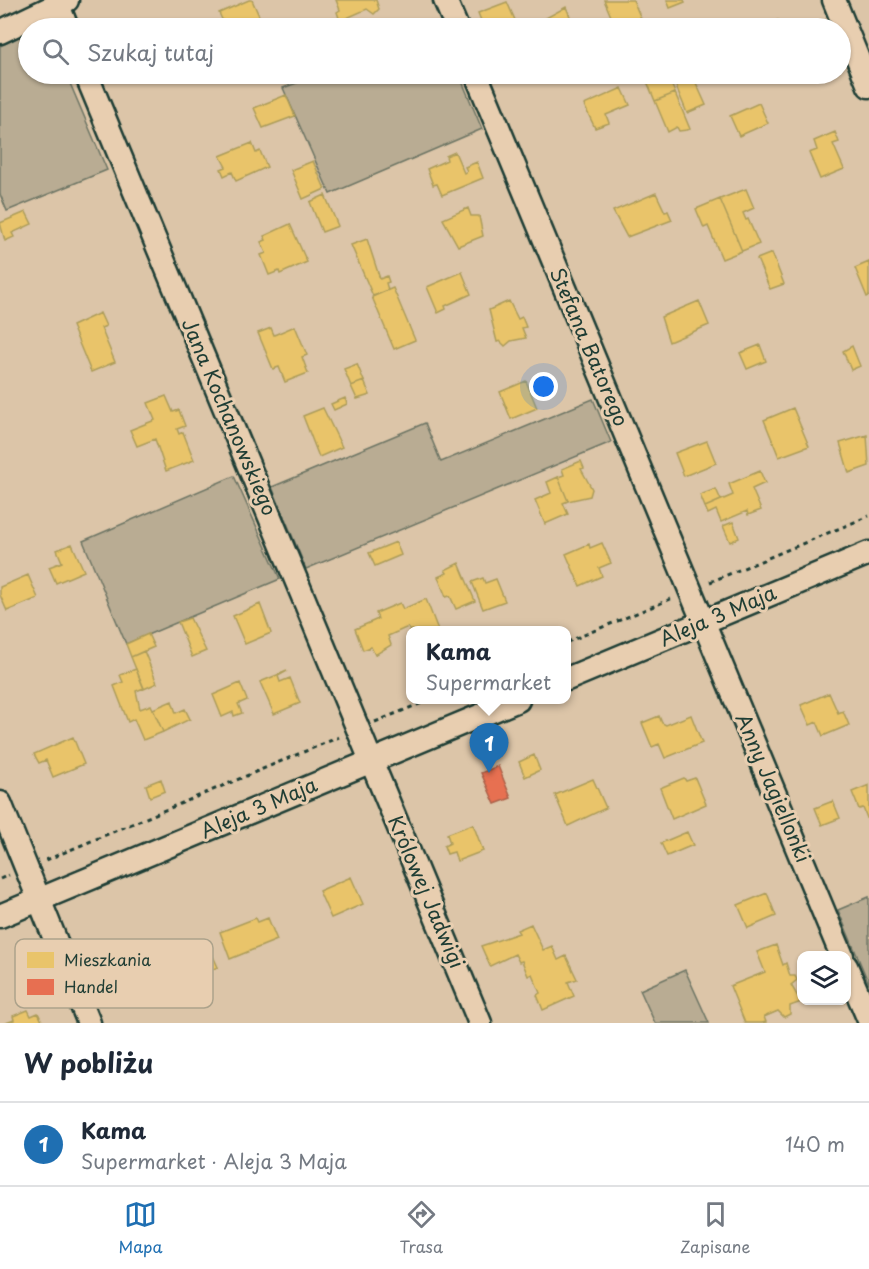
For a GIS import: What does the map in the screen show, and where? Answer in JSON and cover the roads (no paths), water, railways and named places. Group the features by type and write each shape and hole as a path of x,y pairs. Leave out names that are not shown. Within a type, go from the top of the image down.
{"street":[{"path":"445,0 453,18"},
{"path":"834,0 841,18"},
{"path":"29,18 63,2 66,18"},
{"path":"0,32 18,23"},
{"path":"851,42 869,86"},
{"name":"Jana Kochanowskiego","path":"90,84 372,761"},
{"name":"Stefana Batorego","path":"480,84 703,621"},
{"name":"Aleja 3 Maja","path":"571,677 869,553"},
{"name":"Anny Jagiellonki","path":"703,621 840,951"},
{"name":"Aleja 3 Maja","path":"0,916 506,704"},
{"name":"Królowej Jadwigi","path":"372,761 480,1023"},
{"path":"0,803 53,939"},
{"path":"851,978 869,1020"},
{"path":"83,1008 89,1023"}],"place":[{"name":"Kama","path":"489,773"}]}
